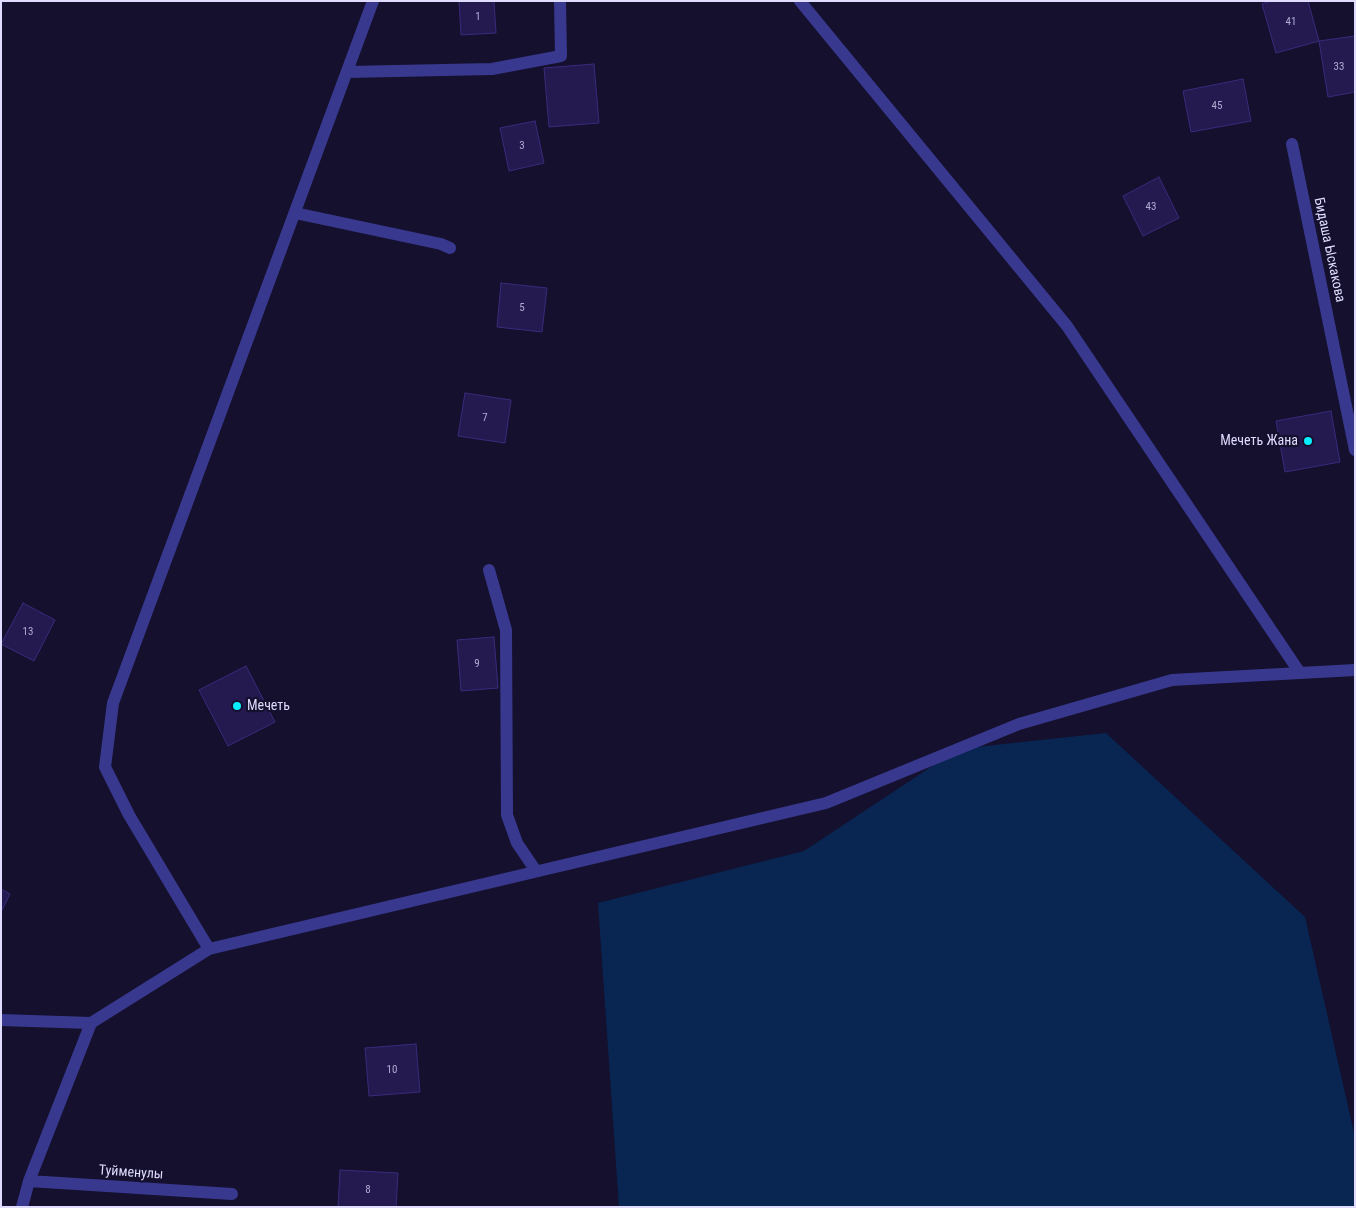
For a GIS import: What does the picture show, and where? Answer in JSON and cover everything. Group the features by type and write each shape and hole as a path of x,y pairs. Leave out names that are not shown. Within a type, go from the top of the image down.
{"street":[{"path":"209,949 129,815 105,767 112,703 373,1"},
{"path":"347,72 492,69 561,56 560,1"},
{"path":"800,1 1067,326 1300,673"},
{"name":"Бидаша Ыскакова","path":"1292,144 1355,450"},
{"path":"295,213 442,244 450,248"},
{"path":"489,570 506,630 507,815 517,843 536,871"},
{"path":"1,1020 91,1023 209,949 826,803 1019,724 1172,680 1355,670"},
{"path":"22,1207 29,1181 91,1023"},
{"name":"Туйменулы","path":"29,1181 232,1194"}],"water":[{"path":"1106,733 1305,917 1355,1137 1355,1207 619,1207 598,903 804,851 958,749"}],"building":[{"path":"459,1 494,1 496,33 461,35"},
{"path":"1271,1 1308,1 1319,41 1276,53 1262,4"},
{"path":"1355,36 1355,92 1328,97 1319,41"},
{"path":"594,64 599,123 549,127 544,68"},
{"path":"1243,79 1251,121 1191,132 1183,91"},
{"path":"535,121 544,163 509,171 500,128"},
{"path":"1159,177 1179,218 1143,236 1123,196"},
{"path":"501,283 547,288 542,332 497,327"},
{"path":"465,393 511,400 505,443 458,436"},
{"name":"Мечеть Жана","path":"1331,411 1340,462 1285,472 1276,421"},
{"path":"23,603 55,620 34,661 1,644"},
{"path":"494,637 498,688 461,691 457,640"},
{"name":"Мечеть","path":"246,666 275,722 228,746 199,690"},
{"path":"1,889 10,894 1,912"},
{"path":"416,1044 420,1092 369,1096 365,1048"},
{"path":"340,1170 398,1173 396,1207 338,1207"}],"place":[{"name":"Мечеть Жана","path":"1308,441"},
{"name":"Мечеть","path":"237,706"}]}
